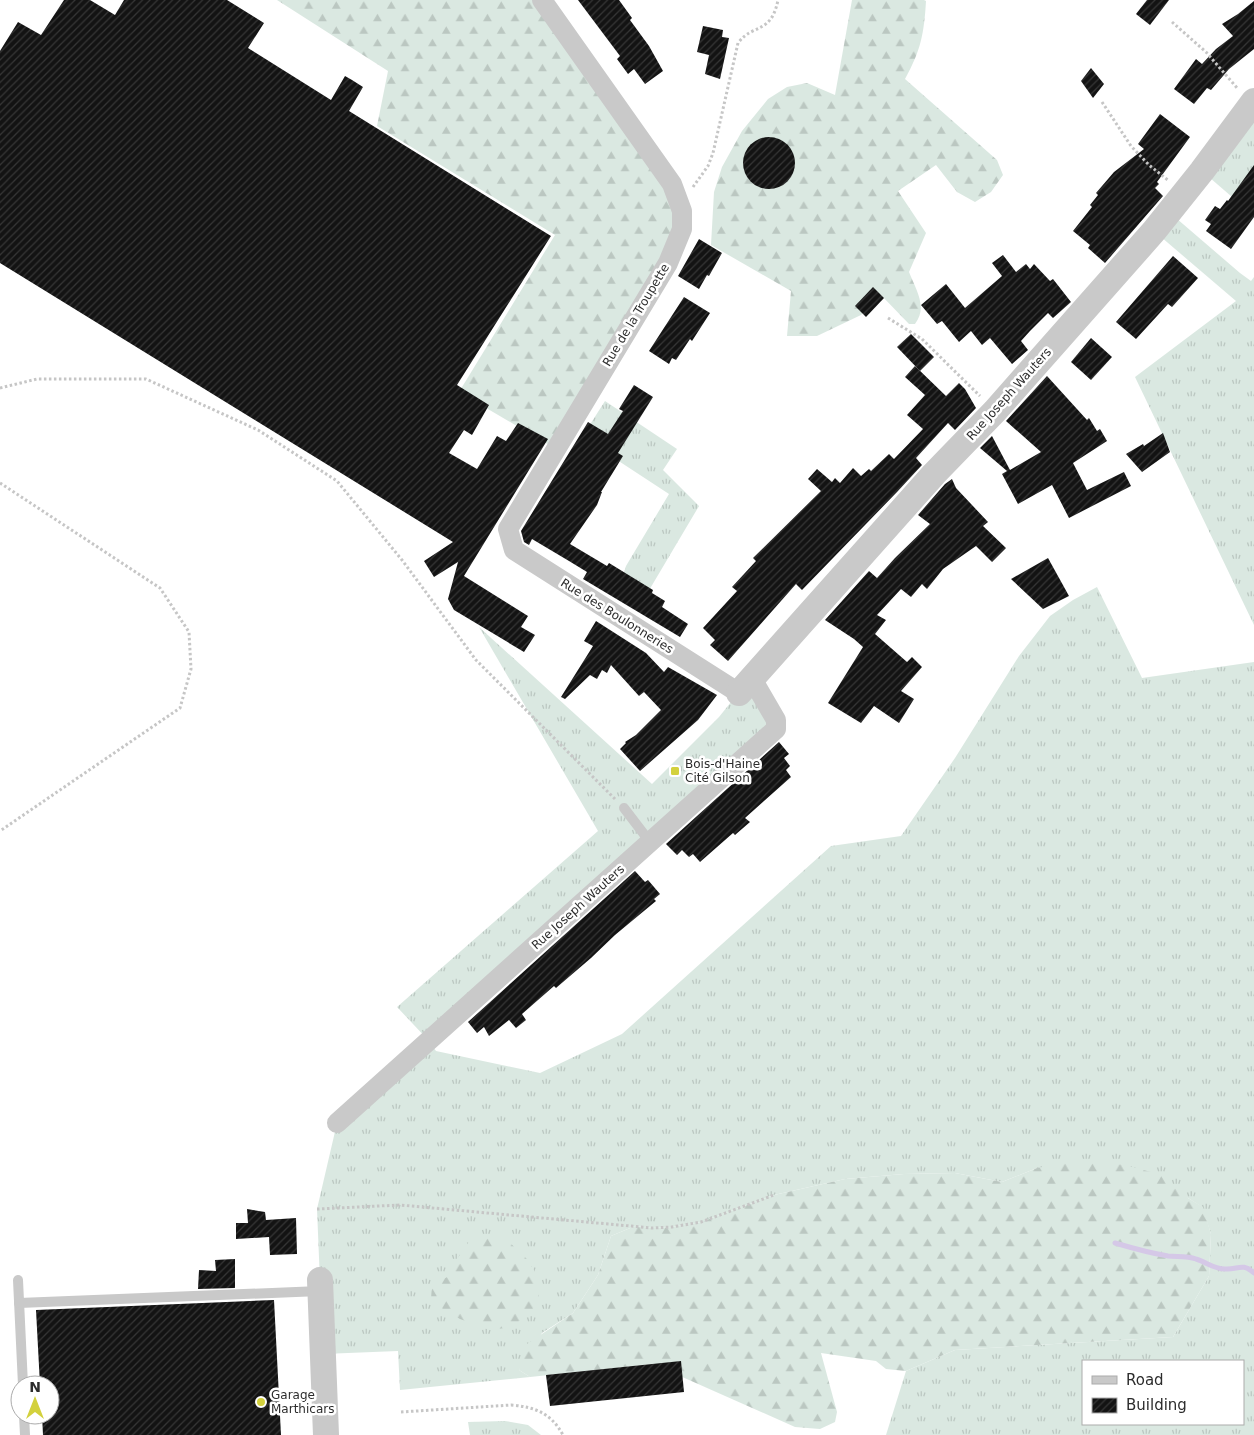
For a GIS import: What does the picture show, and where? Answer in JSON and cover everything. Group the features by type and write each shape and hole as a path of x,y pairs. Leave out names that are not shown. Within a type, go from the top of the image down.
{"street":[{"name":"Rue de la Troupette","path":"508,529 668,263 682,229 682,211 672,184 542,0"},
{"name":"Rue Joseph Wauters","path":"337,1123 776,729 776,720 745,685 934,474 995,411 1154,231 1254,101"},
{"name":"Rue des Boulonneries","path":"508,529 514,550 745,685"},
{"path":"320,1286 326,1435"}],"lane":[{"path":"624,808 650,842"},
{"path":"18,1280 23,1375"},
{"path":"19,1303 320,1286"}],"path":[{"path":"680,203 702,176 713,153 738,43 744,37 766,25 775,11 778,0"},
{"path":"1172,22 1206,52 1243,95 1254,101"},
{"path":"1102,102 1131,146 1149,165 1185,193"},
{"path":"888,318 922,339 995,411"},
{"path":"0,388 37,379 146,379 258,430 337,481 402,560 476,660 624,808"},
{"path":"0,483 160,588 189,632 191,669 180,708 0,831"},
{"path":"317,1209 400,1205 652,1228 701,1222 774,1195"},
{"path":"401,1412 511,1405 525,1406 537,1409 549,1417 563,1435"}],"green space":[{"path":"277,0 542,0 672,184 682,229 556,449 459,392 555,235 377,126 388,71"},
{"path":"852,0 926,1 921,41 905,79 997,160 1003,175 991,192 975,202 957,192 936,165 898,191 926,233 909,272 921,305 919,318 915,324 909,324 880,294 861,315 817,336 787,336 791,291 711,245 714,192 722,167 742,131 768,99 787,87 807,83 835,95"},
{"path":"1254,101 1254,216 1202,171"},
{"path":"1169,212 1240,273 1251,281 1254,277 1254,625 1135,377 1236,301 1154,231"},
{"path":"605,401 677,449 663,470 699,506 648,592 623,576 626,566 669,494 582,437"},
{"path":"1097,587 1142,678 1254,662 1254,1435 886,1435 906,1371 955,1350 1173,1337 1209,1276 1211,1234 1202,1207 1188,1198 1037,1168 1002,1182 955,1173 904,1174 845,1179 774,1195 701,1222 672,1227 652,1228 635,1226 611,1236 598,1275 573,1313 542,1333 519,1370 530,1377 400,1390 398,1351 323,1354 317,1209 337,1123 429,1041 436,1051 540,1073 622,1034 831,846 901,836 955,758 1019,656 1050,616 1073,600"},
{"path":"479,627 652,784 719,717 751,677 776,720 429,1041 397,1007 598,831"},
{"path":"1080,1160 1125,1165 1162,1175 1188,1198 1203,1207 1211,1234 1209,1276 1173,1337 955,1350 906,1371 886,1369 876,1361 821,1353 837,1412 835,1422 820,1429 795,1427 653,1364 530,1377 519,1370 524,1346 573,1313 598,1275 611,1236 635,1226 652,1228 672,1227 701,1222 774,1195 845,1179 904,1174 955,1173 1002,1182 1037,1168"},
{"path":"483,1236 507,1240 526,1258 534,1270 539,1297 531,1313 511,1327 490,1330 460,1319 438,1306 431,1299 432,1285 449,1276 455,1262 470,1240"},
{"path":"505,1421 528,1425 541,1435 470,1435 468,1422"}],"building":[{"path":"64,0 90,0 115,15 124,0 227,0 264,23 248,48 331,100 345,76 352,80 363,87 349,111 551,236 457,385 489,405 472,435 464,430 449,453 477,469 497,436 506,441 518,423 548,439 464,576 528,616 521,627 535,635 524,652 454,610 448,599 458,562 434,577 424,561 453,542 0,263 0,51 18,22 41,35"},
{"path":"578,0 619,0 632,18 630,20 649,46 663,71 645,84 634,69 628,74 617,59 620,56"},
{"path":"1147,0 1169,0 1150,25 1136,14"},
{"path":"1254,1 1254,49 1229,69 1211,90 1207,88 1194,104 1174,89 1196,59 1202,64 1216,49 1233,36 1222,24"},
{"path":"703,26 723,30 722,37 729,38 720,79 705,74 709,55 697,52"},
{"path":"1091,68 1104,84 1093,98 1081,81"},
{"path":"1160,114 1190,137 1157,182 1159,184 1155,188 1163,196 1105,263 1088,248 1090,245 1073,231 1092,207 1090,205 1098,195 1096,193 1114,172 1144,149 1138,144"},
{"path":"769,137 783,141 791,149 795,163 791,177 783,185 769,189 755,185 747,177 743,163 747,149 755,141"},
{"path":"1254,165 1254,217 1231,249 1206,231 1211,224 1205,220 1215,206 1220,209 1228,201"},
{"path":"699,239 722,253 699,289 678,276"},
{"path":"1003,255 1016,272 1026,264 1030,269 1034,264 1050,281 1053,279 1071,302 1053,318 1048,313 1030,331 1021,341 1028,350 1012,364 990,338 982,345 971,331 959,342 942,321 937,324 921,305 946,284 965,308 1002,276 992,263"},
{"path":"1173,256 1198,278 1172,307 1168,304 1136,339 1116,322"},
{"path":"873,287 884,298 866,317 855,306"},
{"path":"684,297 710,313 692,341 690,339 676,360 672,358 669,364 649,351"},
{"path":"911,334 934,357 920,371 897,347"},
{"path":"1091,338 1112,357 1091,380 1071,362"},
{"path":"915,366 946,396 959,383 965,389 976,408 955,430 948,423 916,458 922,465 802,590 796,584 728,661 710,645 715,640 703,628 737,591 732,587 756,561 753,558 821,491 808,479 817,469 832,482 835,478 840,483 853,468 861,476 869,469 871,471 889,454 894,459 923,429 907,415 925,395 905,377"},
{"path":"1047,376 1087,420 1089,418 1097,431 1100,429 1107,441 1073,463 1087,490 1124,472 1131,486 1069,518 1052,485 1018,504 1002,474 1007,471 980,448 992,436 1010,470 1041,452 1006,421"},
{"path":"634,385 653,397 618,453 623,456 601,492 597,505 570,544 607,566 609,563 653,590 652,593 665,601 662,607 688,624 680,637 583,579 587,572 569,561 532,539 529,545 524,542 521,531 588,422 608,434 623,411 619,409"},
{"path":"1163,433 1170,452 1142,472 1126,454 1143,444 1144,446"},
{"path":"952,479 956,488 988,522 983,526 1006,548 992,562 976,546 943,569 927,589 922,584 911,597 901,589 877,615 886,620 875,634 907,662 912,657 922,667 901,691 914,699 899,723 874,706 861,723 828,703 863,647 825,620 869,571 877,578 930,524 918,515 945,484"},
{"path":"1048,558 1069,596 1043,609 1011,579"},
{"path":"596,621 646,653 664,672 668,667 717,695 698,720 640,771 620,749 625,742 636,735 661,710 644,692 639,696 611,665 607,673 602,670 597,679 590,675 565,699 561,697 593,646 584,641"},
{"path":"779,742 789,754 784,758 790,766 786,770 791,777 745,818 750,822 735,835 733,833 700,862 693,854 689,857 682,850 677,855 666,844"},
{"path":"635,871 645,882 648,880 660,894 654,899 656,901 556,988 554,986 522,1014 526,1020 516,1028 509,1020 489,1036 484,1027 477,1033 468,1022"},
{"path":"247,1209 265,1212 266,1220 296,1218 297,1254 270,1255 269,1237 236,1239 236,1223 248,1223"},
{"path":"235,1259 235,1288 198,1289 199,1270 216,1271 215,1260"},
{"path":"274,1300 281,1435 43,1435 42,1425 60,1425 60,1375 39,1375 36,1310"},
{"path":"681,1361 684,1392 550,1406 546,1375"}],"waterway":[{"path":"1115,1243 1161,1255 1193,1258 1221,1269 1243,1267 1254,1273"}],"place":[{"name":"Bois-d'Haine Cité Gilson","path":"675,771"},
{"name":"Garage Marthicars","path":"261,1402"}]}
